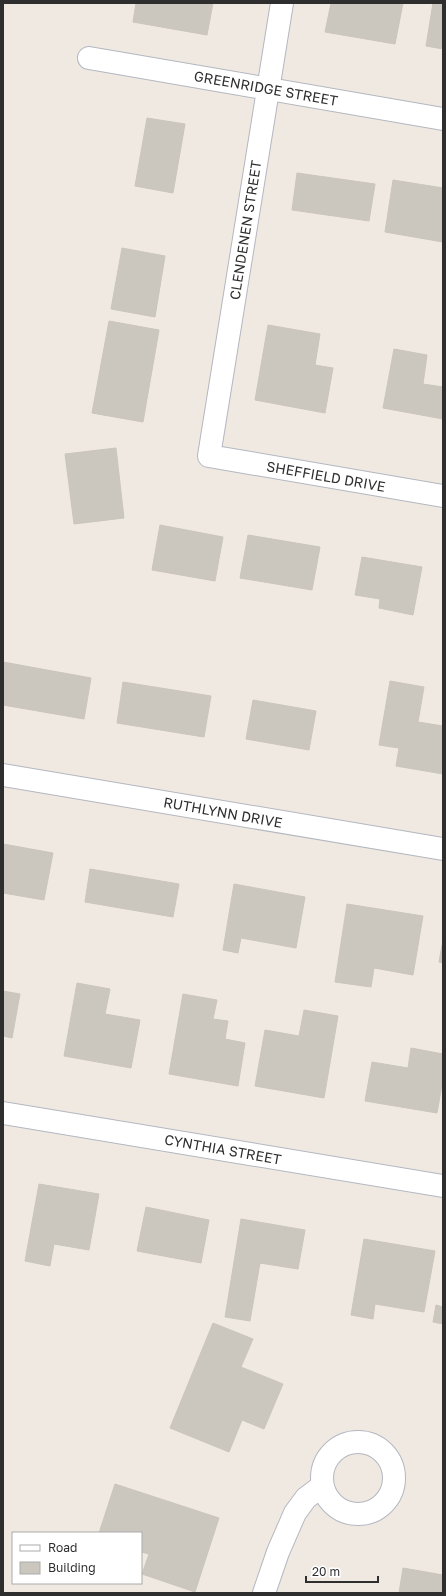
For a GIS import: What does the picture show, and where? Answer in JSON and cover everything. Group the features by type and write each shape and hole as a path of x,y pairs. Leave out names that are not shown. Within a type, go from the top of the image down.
{"street":[{"name":"CLENDENEN STREET","path":"209,456 282,3"},
{"name":"GREENRIDGE STREET","path":"89,58 443,119"},
{"name":"SHEFFIELD DRIVE","path":"209,456 443,496"},
{"name":"RUTHLYNN DRIVE","path":"3,775 443,849"},
{"name":"CYNTHIA STREET","path":"3,1112 443,1186"},
{"path":"264,1593 278,1552 295,1513 306,1498 322,1486"}],"building":[{"path":"136,3 213,3 207,35 133,22"},
{"path":"331,3 403,3 395,44 325,32"},
{"path":"433,3 443,3 443,49 426,46"},
{"path":"147,118 185,124 173,193 135,186"},
{"path":"297,173 375,184 369,221 292,210"},
{"path":"393,180 443,188 443,242 385,232"},
{"path":"122,248 165,256 155,317 111,309"},
{"path":"109,321 159,330 143,422 92,413"},
{"path":"268,325 320,334 315,365 333,368 325,413 255,400"},
{"path":"394,349 427,355 423,384 443,387 443,419 383,408"},
{"path":"116,448 124,518 74,524 65,454"},
{"path":"160,525 223,537 215,581 152,570"},
{"path":"248,535 320,547 312,590 240,578"},
{"path":"362,557 422,567 413,615 379,608 380,599 355,595"},
{"path":"3,662 91,678 84,719 3,705"},
{"path":"390,681 424,687 418,722 443,726 443,774 396,766 399,748 379,745"},
{"path":"123,682 211,696 204,737 117,723"},
{"path":"253,700 316,711 309,750 246,739"},
{"path":"3,844 53,853 44,900 3,893"},
{"path":"90,869 179,884 173,917 85,902"},
{"path":"234,884 305,897 296,948 241,938 238,953 223,950"},
{"path":"347,904 423,916 413,975 374,968 371,987 335,982"},
{"path":"443,940 443,963 439,962"},
{"path":"77,983 110,989 105,1014 140,1020 131,1068 64,1056"},
{"path":"3,991 20,994 12,1038 3,1036"},
{"path":"183,994 217,1000 213,1019 228,1021 225,1039 245,1043 238,1086 169,1074"},
{"path":"304,1010 338,1016 324,1098 255,1086 265,1030 299,1036"},
{"path":"411,1048 443,1054 443,1079 437,1113 365,1101 372,1062 408,1068"},
{"path":"39,1184 99,1194 89,1250 54,1244 50,1266 25,1261"},
{"path":"146,1207 209,1220 201,1263 137,1251"},
{"path":"241,1219 305,1230 298,1269 260,1263 250,1321 225,1317"},
{"path":"364,1239 435,1251 424,1312 375,1304 373,1319 351,1315"},
{"path":"436,1305 443,1307 443,1324 433,1322"},
{"path":"213,1323 253,1339 241,1367 283,1384 264,1429 242,1420 229,1452 170,1428"},
{"path":"115,1484 219,1518 195,1592 142,1574 149,1554 142,1552 142,1532 99,1532"},
{"path":"403,1568 443,1575 443,1593 399,1593"}]}
